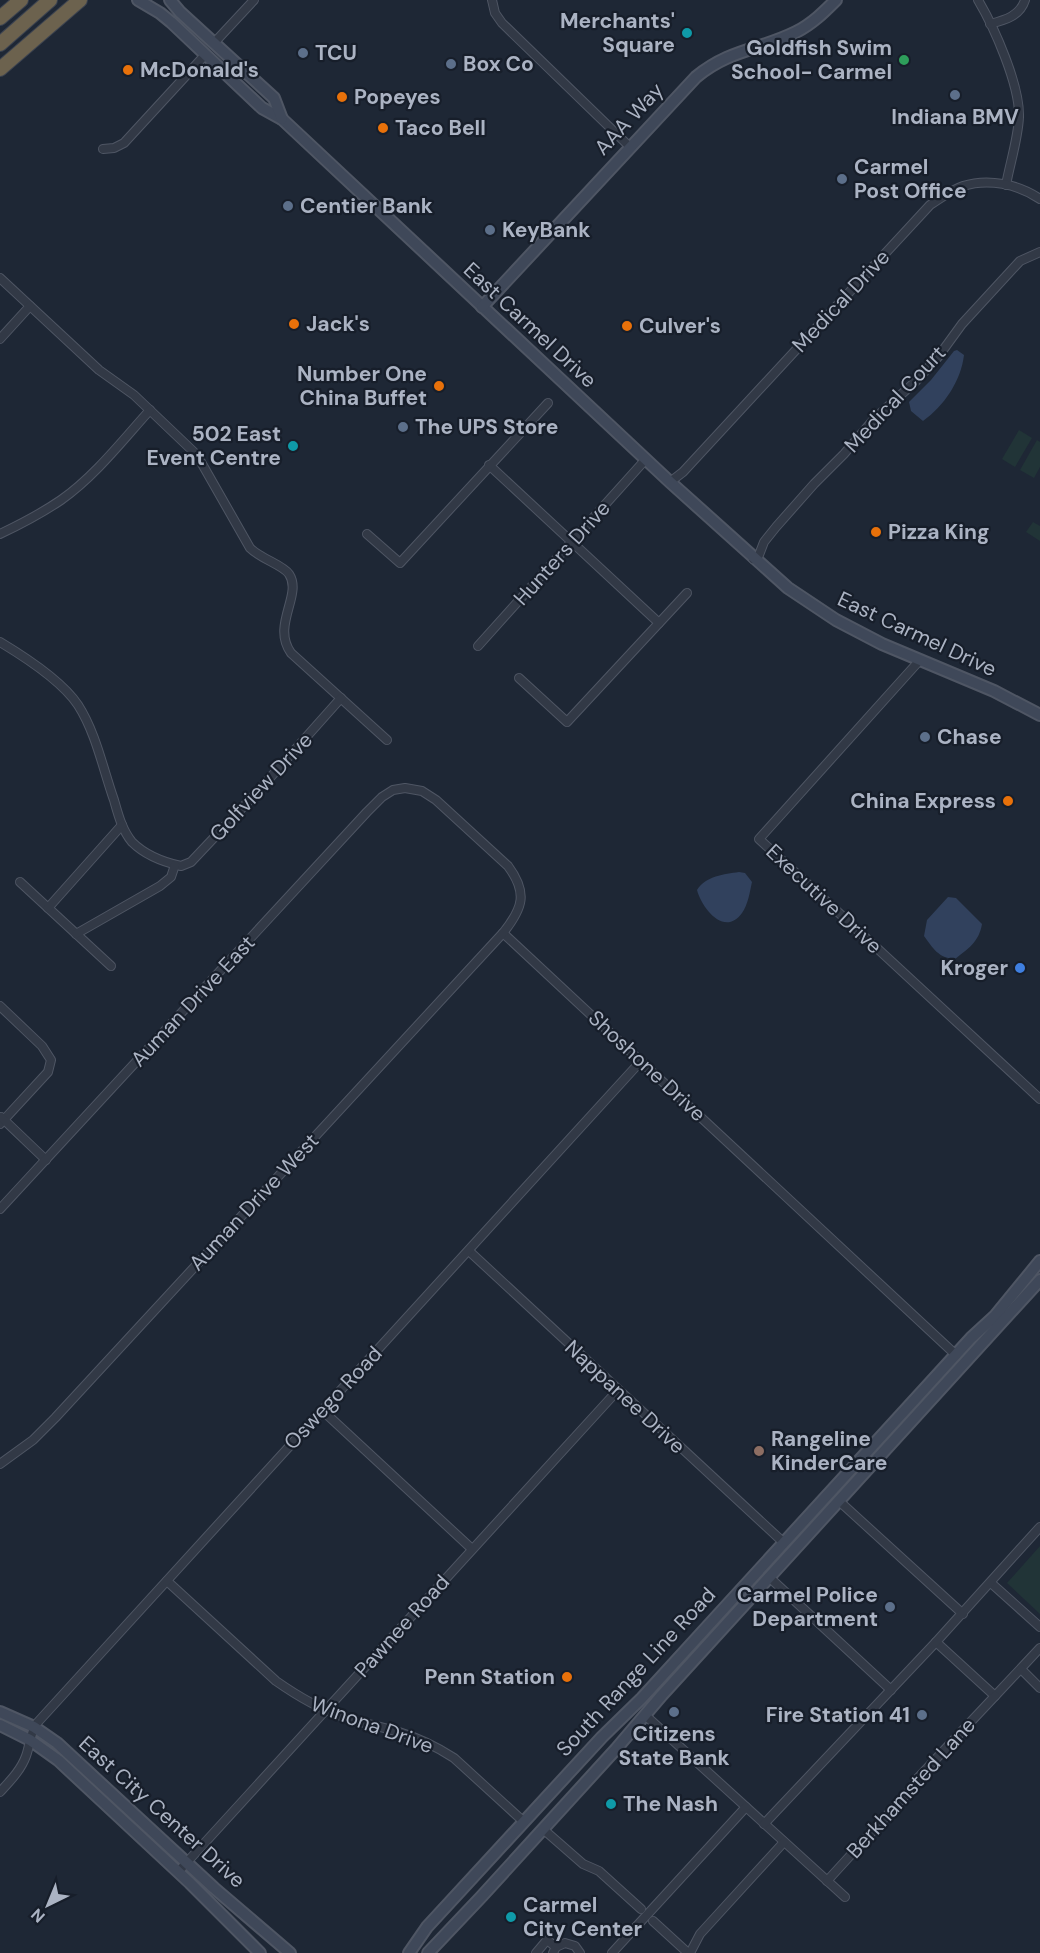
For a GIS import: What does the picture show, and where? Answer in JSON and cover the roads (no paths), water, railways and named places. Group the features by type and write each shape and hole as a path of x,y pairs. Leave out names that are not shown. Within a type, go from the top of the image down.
{"highway":[{"path":"0,18 21,0"},
{"path":"0,44 50,0"},
{"path":"0,69 80,0"}],"street":[{"name":"East Carmel Drive","path":"138,0 160,13 262,108 282,119 670,482 789,588 836,620 882,644 994,692 1040,715"},
{"name":"East Carmel Drive","path":"170,0 274,98 282,119"},
{"path":"214,43 254,0"},
{"path":"492,0 495,13 502,23 630,147"},
{"name":"AAA Way","path":"482,307 686,87 707,68 730,55 797,32 811,23 836,0"},
{"path":"978,0 1015,88 1018,106 1019,118 1006,185"},
{"path":"990,24 1019,12 1025,0"},
{"path":"103,149 114,148 124,143 205,55"},
{"name":"Medical Drive","path":"670,482 683,472 930,205 964,186 986,183 1018,188 1040,199"},
{"name":"Medical Court","path":"756,557 776,527 844,454 859,434 928,369 962,324 1020,261 1040,252"},
{"path":"0,278 99,370 134,395 197,455 250,548 257,556 285,569 289,574 292,581 284,627 284,644 291,653 387,740"},
{"path":"0,339 30,306"},
{"path":"367,534 400,563 548,403"},
{"path":"0,534 33,517 72,491 150,410"},
{"name":"Hunters Drive","path":"478,646 573,543 646,459"},
{"path":"489,465 659,623"},
{"path":"519,678 567,722 687,593"},
{"path":"0,644 20,655 61,686 77,703 84,715 122,825 131,840 149,855 175,865"},
{"name":"Executive Drive","path":"920,660 759,838 1040,1099"},
{"name":"Golfview Drive","path":"76,934 160,886 171,877 175,865 185,866 191,862 342,698"},
{"name":"Auman Drive East","path":"0,1209 367,812 387,794 398,789 422,791 508,866 520,887 521,896 518,913 503,933"},
{"path":"48,908 122,825"},
{"path":"20,882 111,966"},
{"name":"Shoshone Drive","path":"503,933 956,1354"},
{"name":"Auman Drive West","path":"0,1464 33,1440 55,1418 503,933"},
{"path":"0,1006 42,1046 51,1060 48,1072 1,1120 46,1160"},
{"name":"Oswego Road","path":"0,1792 27,1755 34,1727 641,1061"},
{"name":"Nappanee Drive","path":"469,1251 783,1542"},
{"name":"South Range Line Road","path":"409,1953 428,1927 602,1737 642,1698 956,1354 995,1316 1040,1261"},
{"name":"South Range Line Road","path":"428,1953 1040,1280"},
{"name":"Pawnee Road","path":"178,1872 618,1390"},
{"path":"322,1410 472,1549"},
{"path":"839,1501 963,1614"},
{"path":"764,1824 963,1614 1040,1527"},
{"path":"769,1577 891,1690"},
{"name":"Winona Drive","path":"167,1581 276,1681 309,1703 342,1717 400,1732 445,1752 524,1822"},
{"path":"991,1583 1040,1628"},
{"path":"936,1642 996,1696"},
{"name":"Berkhamsted Lane","path":"827,1881 912,1788 916,1779 1040,1648"},
{"path":"1021,1669 1040,1688"},
{"name":"East City Center Drive","path":"0,1712 34,1727 71,1755 290,1953"},
{"path":"645,1715 845,1897"},
{"name":"East City Center Drive","path":"0,1725 30,1740 70,1771 260,1953"},
{"path":"612,1953 746,1807"},
{"path":"543,1829 583,1864 599,1871 641,1910"},
{"path":"653,1921 689,1953 700,1934 784,1842"},
{"path":"536,1953 547,1940 554,1950 560,1944 571,1943 580,1953"}],"water":[{"path":"957,350 964,355 955,383 938,408 923,421 911,411 909,402"},
{"path":"739,872 745,873 752,882 744,910 735,920 728,922 715,918 704,905 697,890 710,879"},
{"path":"948,897 956,898 982,924 976,940 955,959 944,957 924,936 927,920"}],"place":[{"name":"Merchants' Square","path":"687,33"},
{"name":"TCU","path":"303,53"},
{"name":"Goldfish Swim School- Carmel","path":"904,60"},
{"name":"Box Co","path":"451,64"},
{"name":"McDonald's","path":"128,70"},
{"name":"Indiana BMV","path":"955,95"},
{"name":"Popeyes","path":"342,97"},
{"name":"Taco Bell","path":"383,128"},
{"name":"Carmel Post Office","path":"842,179"},
{"name":"Centier Bank","path":"288,206"},
{"name":"KeyBank","path":"490,230"},
{"name":"Jack's","path":"294,324"},
{"name":"Culver's","path":"627,326"},
{"name":"Number One China Buffet","path":"439,386"},
{"name":"The UPS Store","path":"403,427"},
{"name":"502 East Event Centre","path":"293,446"},
{"name":"Pizza King","path":"876,532"},
{"name":"Chase","path":"925,737"},
{"name":"China Express","path":"1008,801"},
{"name":"Kroger","path":"1020,968"},
{"name":"Rangeline KinderCare","path":"759,1451"},
{"name":"Carmel Police Department","path":"890,1607"},
{"name":"Penn Station","path":"567,1677"},
{"name":"Citizens State Bank","path":"674,1712"},
{"name":"Fire Station 41","path":"922,1715"},
{"name":"The Nash","path":"611,1804"},
{"name":"Carmel City Center","path":"511,1917"}]}
